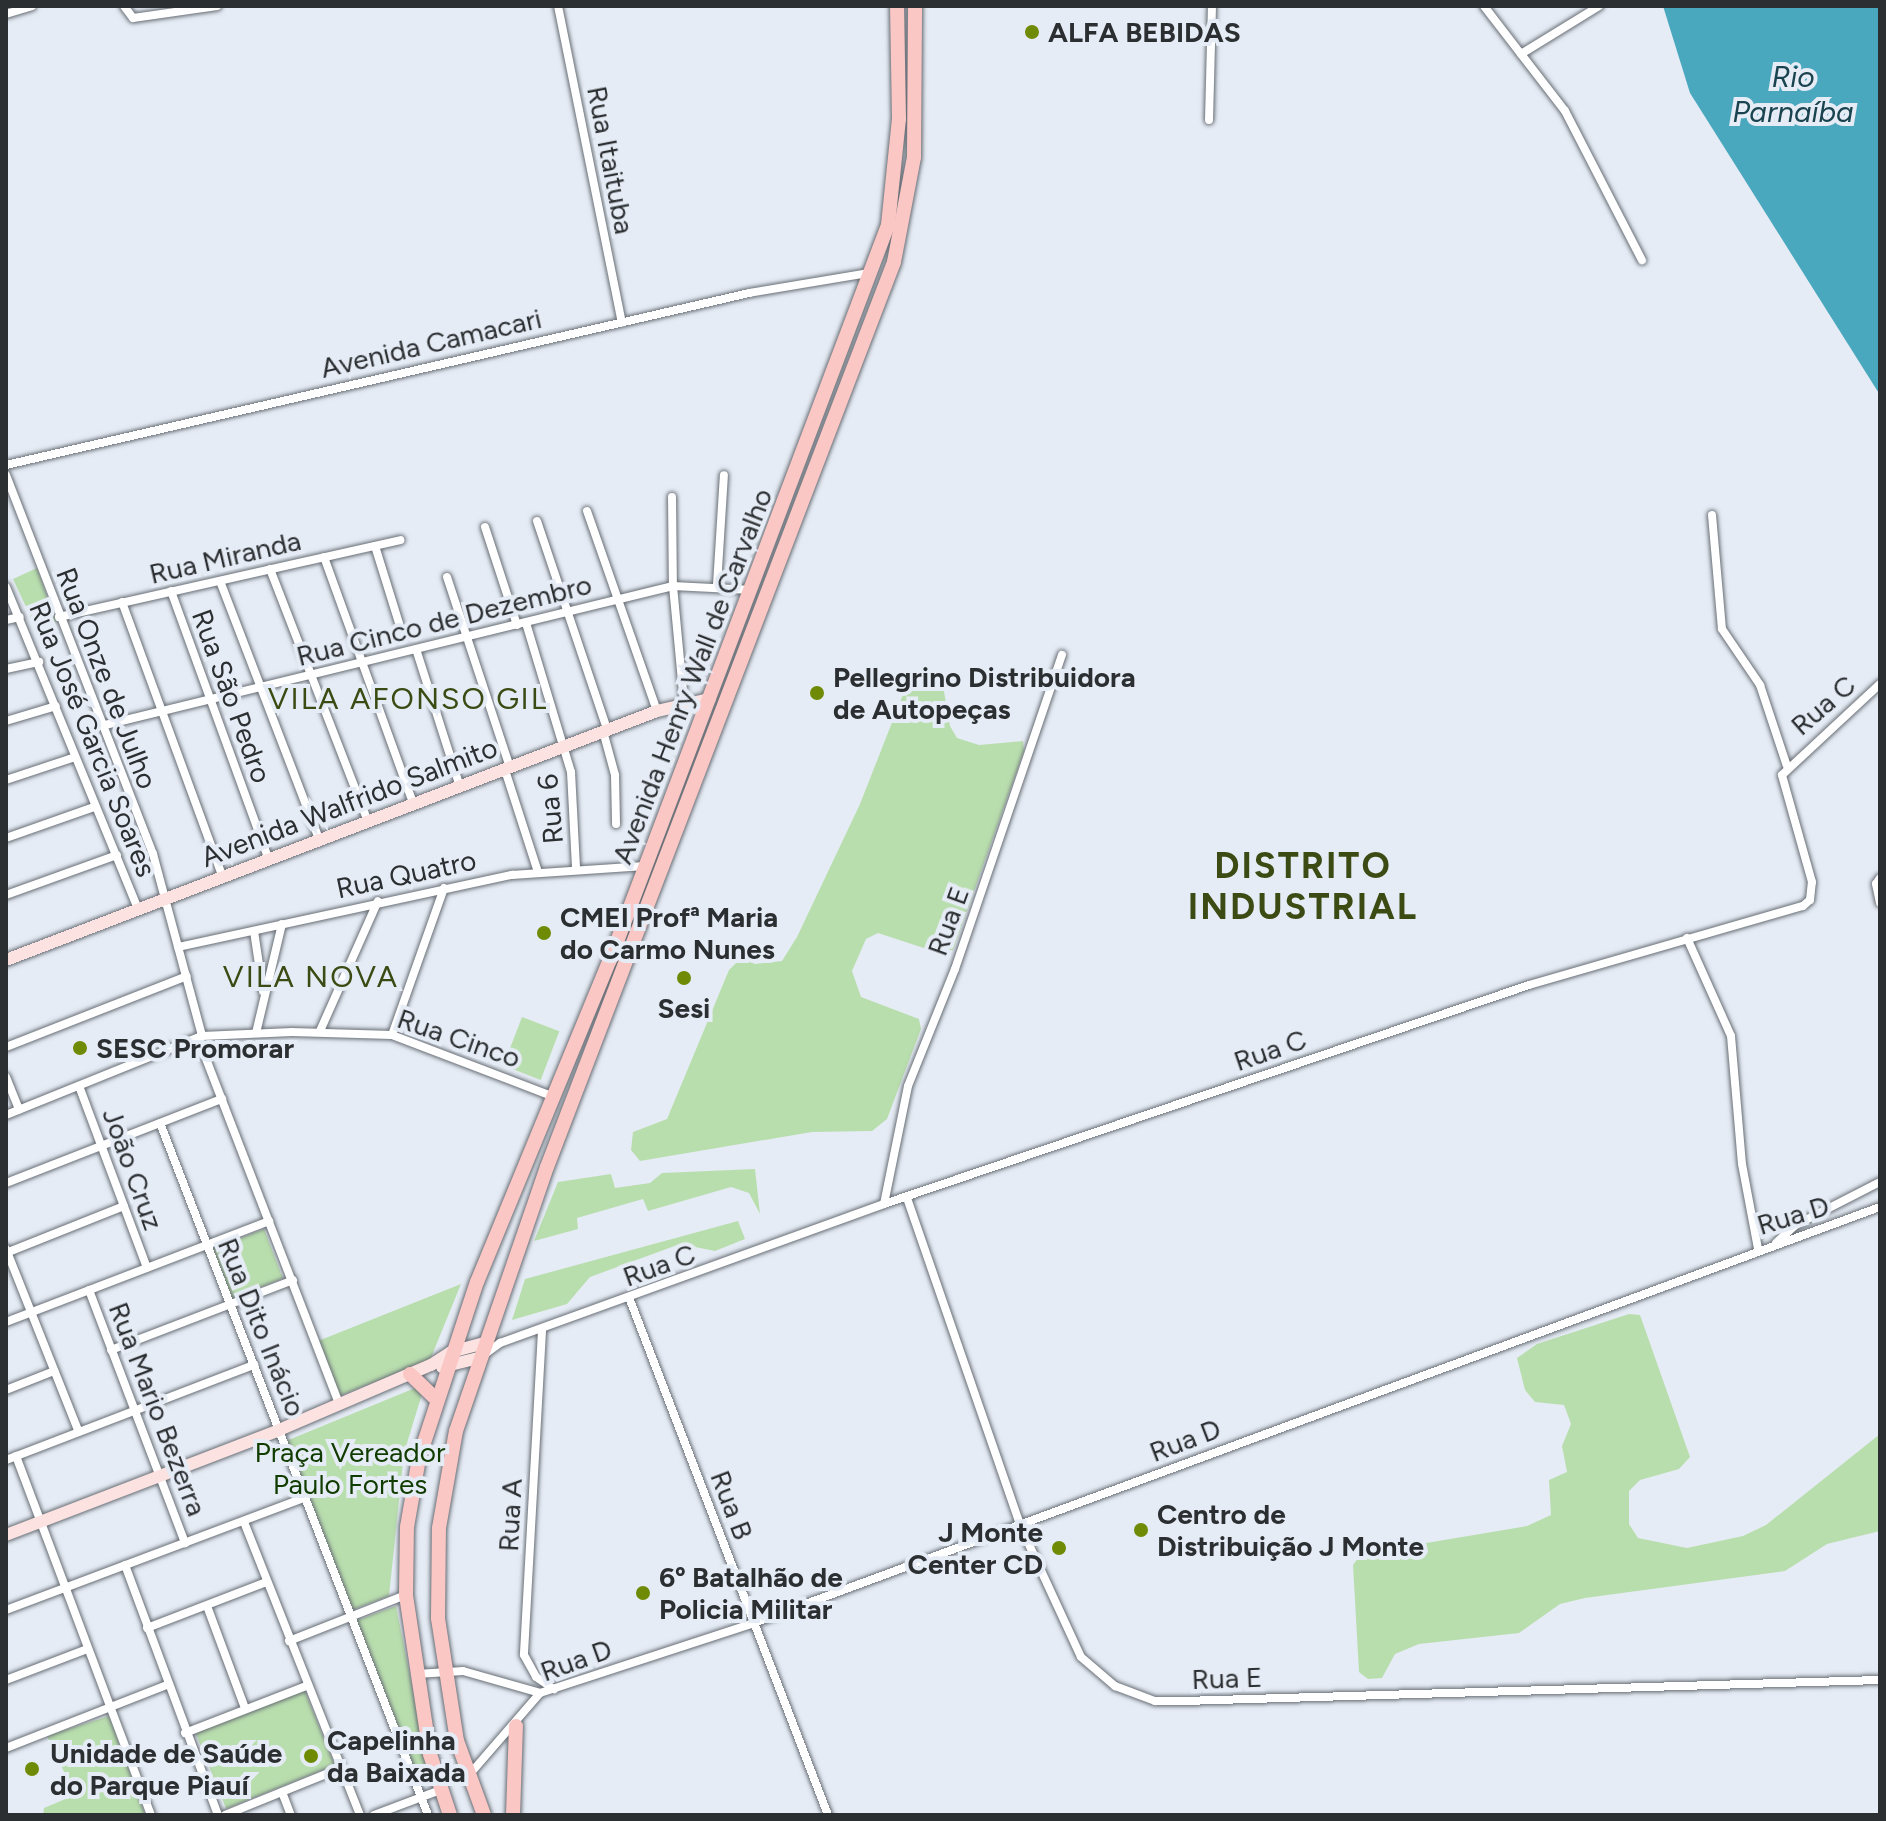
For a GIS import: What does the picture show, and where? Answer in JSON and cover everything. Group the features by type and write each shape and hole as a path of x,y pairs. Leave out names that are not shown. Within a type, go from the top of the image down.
{"main road":[{"name":"Avenida Henry Wall de Carvalho","path":"450,1815 440,1790 416,1675 406,1595 407,1527 435,1398 438,1366 451,1352 556,1097 753,591 870,269 893,200 900,53 897,6"},
{"name":"Avenida Henry Wall de Carvalho","path":"484,1815 469,1775 443,1671 437,1551 442,1501 456,1431 482,1357 494,1342 519,1253 647,908 890,273 912,182 917,52 915,6"},
{"path":"900,53 917,52"},
{"path":"870,269 890,273"},
{"path":"839,350 859,356"},
{"path":"745,612 758,620"},
{"path":"710,699 724,710"},
{"path":"632,902 647,908"},
{"path":"511,1201 504,1238 519,1253"},
{"path":"410,1374 435,1398"},
{"path":"513,1815 516,1726"}],"street":[{"path":"6,14 32,6"},
{"path":"124,6 133,18 217,6"},
{"name":"Rua Itaituba","path":"558,6 622,323"},
{"path":"1209,120 1212,6"},
{"path":"1484,6 1565,111 1642,260"},
{"path":"1521,54 1599,6"},
{"name":"Avenida Camacari","path":"6,465 870,269"},
{"name":"Rua Onze de Julho","path":"6,475 167,898 200,1037 339,1404"},
{"path":"717,585 724,475"},
{"path":"672,497 673,586 684,702"},
{"path":"587,511 657,711"},
{"path":"1712,515 1722,629 1760,685 1787,766"},
{"path":"537,521 605,730 615,775 616,824"},
{"name":"Rua 6","path":"485,527 563,747 575,796 576,868"},
{"name":"Rua Miranda","path":"59,617 400,540"},
{"path":"375,546 399,623"},
{"path":"324,557 414,805"},
{"path":"270,569 368,822"},
{"path":"447,577 538,872"},
{"path":"220,581 320,841"},
{"name":"Rua Cinco de Dezembro","path":"101,726 673,586 717,585 753,591"},
{"name":"Rua José Garcia Soares","path":"6,587 138,909"},
{"name":"Rua São Pedro","path":"171,591 269,860"},
{"path":"122,602 222,876"},
{"path":"6,620 20,617"},
{"path":"416,649 460,787"},
{"name":"Rua E","path":"884,1204 908,1086 955,969 1062,655"},
{"path":"6,669 39,662"},
{"name":"Rua C","path":"494,1342 542,1331 884,1204 1529,985 1810,900 1812,882 1783,793 1787,766 1880,684"},
{"name":"Avenida Walfrido Salmito","path":"6,960 605,730 684,702 710,699"},
{"path":"6,721 56,706"},
{"path":"6,780 75,757"},
{"path":"6,838 94,807"},
{"path":"6,895 117,855"},
{"name":"Rua Quatro","path":"178,947 444,888 538,872 646,865"},
{"path":"1880,878 1876,884 1880,903"},
{"path":"392,1035 444,888"},
{"path":"320,1031 378,901"},
{"path":"256,1033 282,924"},
{"path":"254,931 264,996"},
{"path":"1687,938 1731,1036 1742,1164 1758,1249"},
{"path":"6,1047 187,976"},
{"name":"Rua Cinco","path":"6,1115 200,1037 256,1033 320,1031 392,1035 556,1097"},
{"path":"6,1077 19,1110"},
{"name":"João Cruz","path":"79,1086 147,1268"},
{"path":"6,1183 222,1099"},
{"name":"Rua Dito Inácio","path":"160,1123 428,1815"},
{"path":"1775,1244 1794,1226 1880,1182"},
{"name":"Rua E","path":"907,1198 1020,1525 1081,1657 1115,1686 1155,1701 1880,1680"},
{"path":"78,1430 6,1251 124,1206"},
{"name":"Rua D","path":"469,1775 516,1726 540,1693 754,1623 1758,1249 1800,1241 1880,1207"},
{"path":"6,1322 269,1221"},
{"path":"111,1350 293,1280"},
{"name":"Rua Mario Bezerra","path":"89,1290 185,1543"},
{"name":"Rua B","path":"630,1300 828,1815"},
{"name":"Rua A","path":"542,1331 524,1655 536,1677 554,1689"},
{"path":"451,1352 494,1342"},
{"path":"6,1535 279,1430 410,1374 482,1357"},
{"path":"6,1460 254,1365"},
{"path":"6,1390 54,1371"},
{"path":"16,1456 151,1815"},
{"path":"6,1610 304,1498"},
{"path":"244,1522 306,1686 360,1815"},
{"path":"125,1565 167,1685 218,1815"},
{"path":"147,1628 266,1582"},
{"path":"289,1641 406,1595"},
{"path":"207,1606 245,1708"},
{"path":"6,1680 87,1649"},
{"path":"416,1675 443,1671 483,1675 540,1693"},
{"path":"6,1748 167,1685"},
{"path":"185,1733 306,1686"},
{"path":"225,1815 341,1768"},
{"path":"374,1815 440,1790"},
{"path":"282,1792 291,1815"}],"green space":[{"path":"37,568 56,622 36,628 13,579"},
{"path":"926,670 941,674 950,726 957,738 979,745 1023,741 1024,751 953,950 942,954 878,933 866,939 852,971 861,997 919,1019 921,1029 887,1119 872,1131 812,1132 640,1161 631,1150 633,1132 667,1119 729,970 741,958 755,964 782,961 797,937 860,804 911,674"},
{"path":"522,1017 559,1031 541,1080 503,1066"},
{"path":"755,1169 760,1214 749,1193 731,1187 648,1211 643,1199 577,1218 578,1229 534,1241 558,1182 611,1174 615,1188 650,1183 662,1173"},
{"path":"738,1221 745,1239 715,1251 680,1244 590,1277 567,1304 512,1320 525,1279"},
{"path":"264,1229 283,1278 231,1299 212,1249"},
{"path":"461,1284 430,1360 339,1396 318,1341"},
{"path":"1629,1314 1640,1315 1690,1457 1679,1469 1640,1480 1629,1491 1629,1524 1638,1538 1687,1548 1743,1536 1766,1525 1880,1434 1880,1531 1827,1544 1785,1571 1585,1598 1560,1604 1519,1633 1419,1644 1395,1654 1382,1678 1368,1679 1359,1672 1353,1565 1361,1554 1527,1526 1551,1515 1549,1480 1567,1472 1562,1446 1571,1424 1564,1405 1535,1402 1525,1390 1517,1358 1537,1344"},
{"name":"Praça Vereador Paulo Fortes","path":"415,1388 422,1394 404,1453 389,1596 352,1610 286,1441"},
{"path":"396,1606 431,1781 421,1785 355,1621"},
{"path":"304,1689 335,1765 226,1809 196,1733"},
{"path":"109,1716 145,1814 43,1815 44,1808 75,1795 47,1736"}],"water":[{"name":"Rio Parnaíba","path":"1663,6 1880,6 1880,395 1690,93"}],"place":[{"name":"ALFA BEBIDAS","path":"1032,32"},
{"name":"Pellegrino Distribuidora de Autopeças","path":"817,693"},
{"name":"CMEI Profª Maria do Carmo Nunes","path":"544,933"},
{"name":"Sesi","path":"684,978"},
{"name":"SESC Promorar","path":"80,1048"},
{"name":"Centro de Distribuição J Monte","path":"1141,1530"},
{"name":"J Monte Center CD","path":"1059,1548"},
{"name":"6º Batalhão de Policia Militar","path":"643,1593"},
{"name":"Capelinha da Baixada","path":"311,1756"},
{"name":"Unidade de Saúde do Parque Piauí","path":"32,1769"}],"district":[{"name":"VILA AFONSO GIL","path":"408,699"},
{"name":"DISTRITO INDUSTRIAL","path":"1303,886"},
{"name":"VILA NOVA","path":"311,977"}]}
